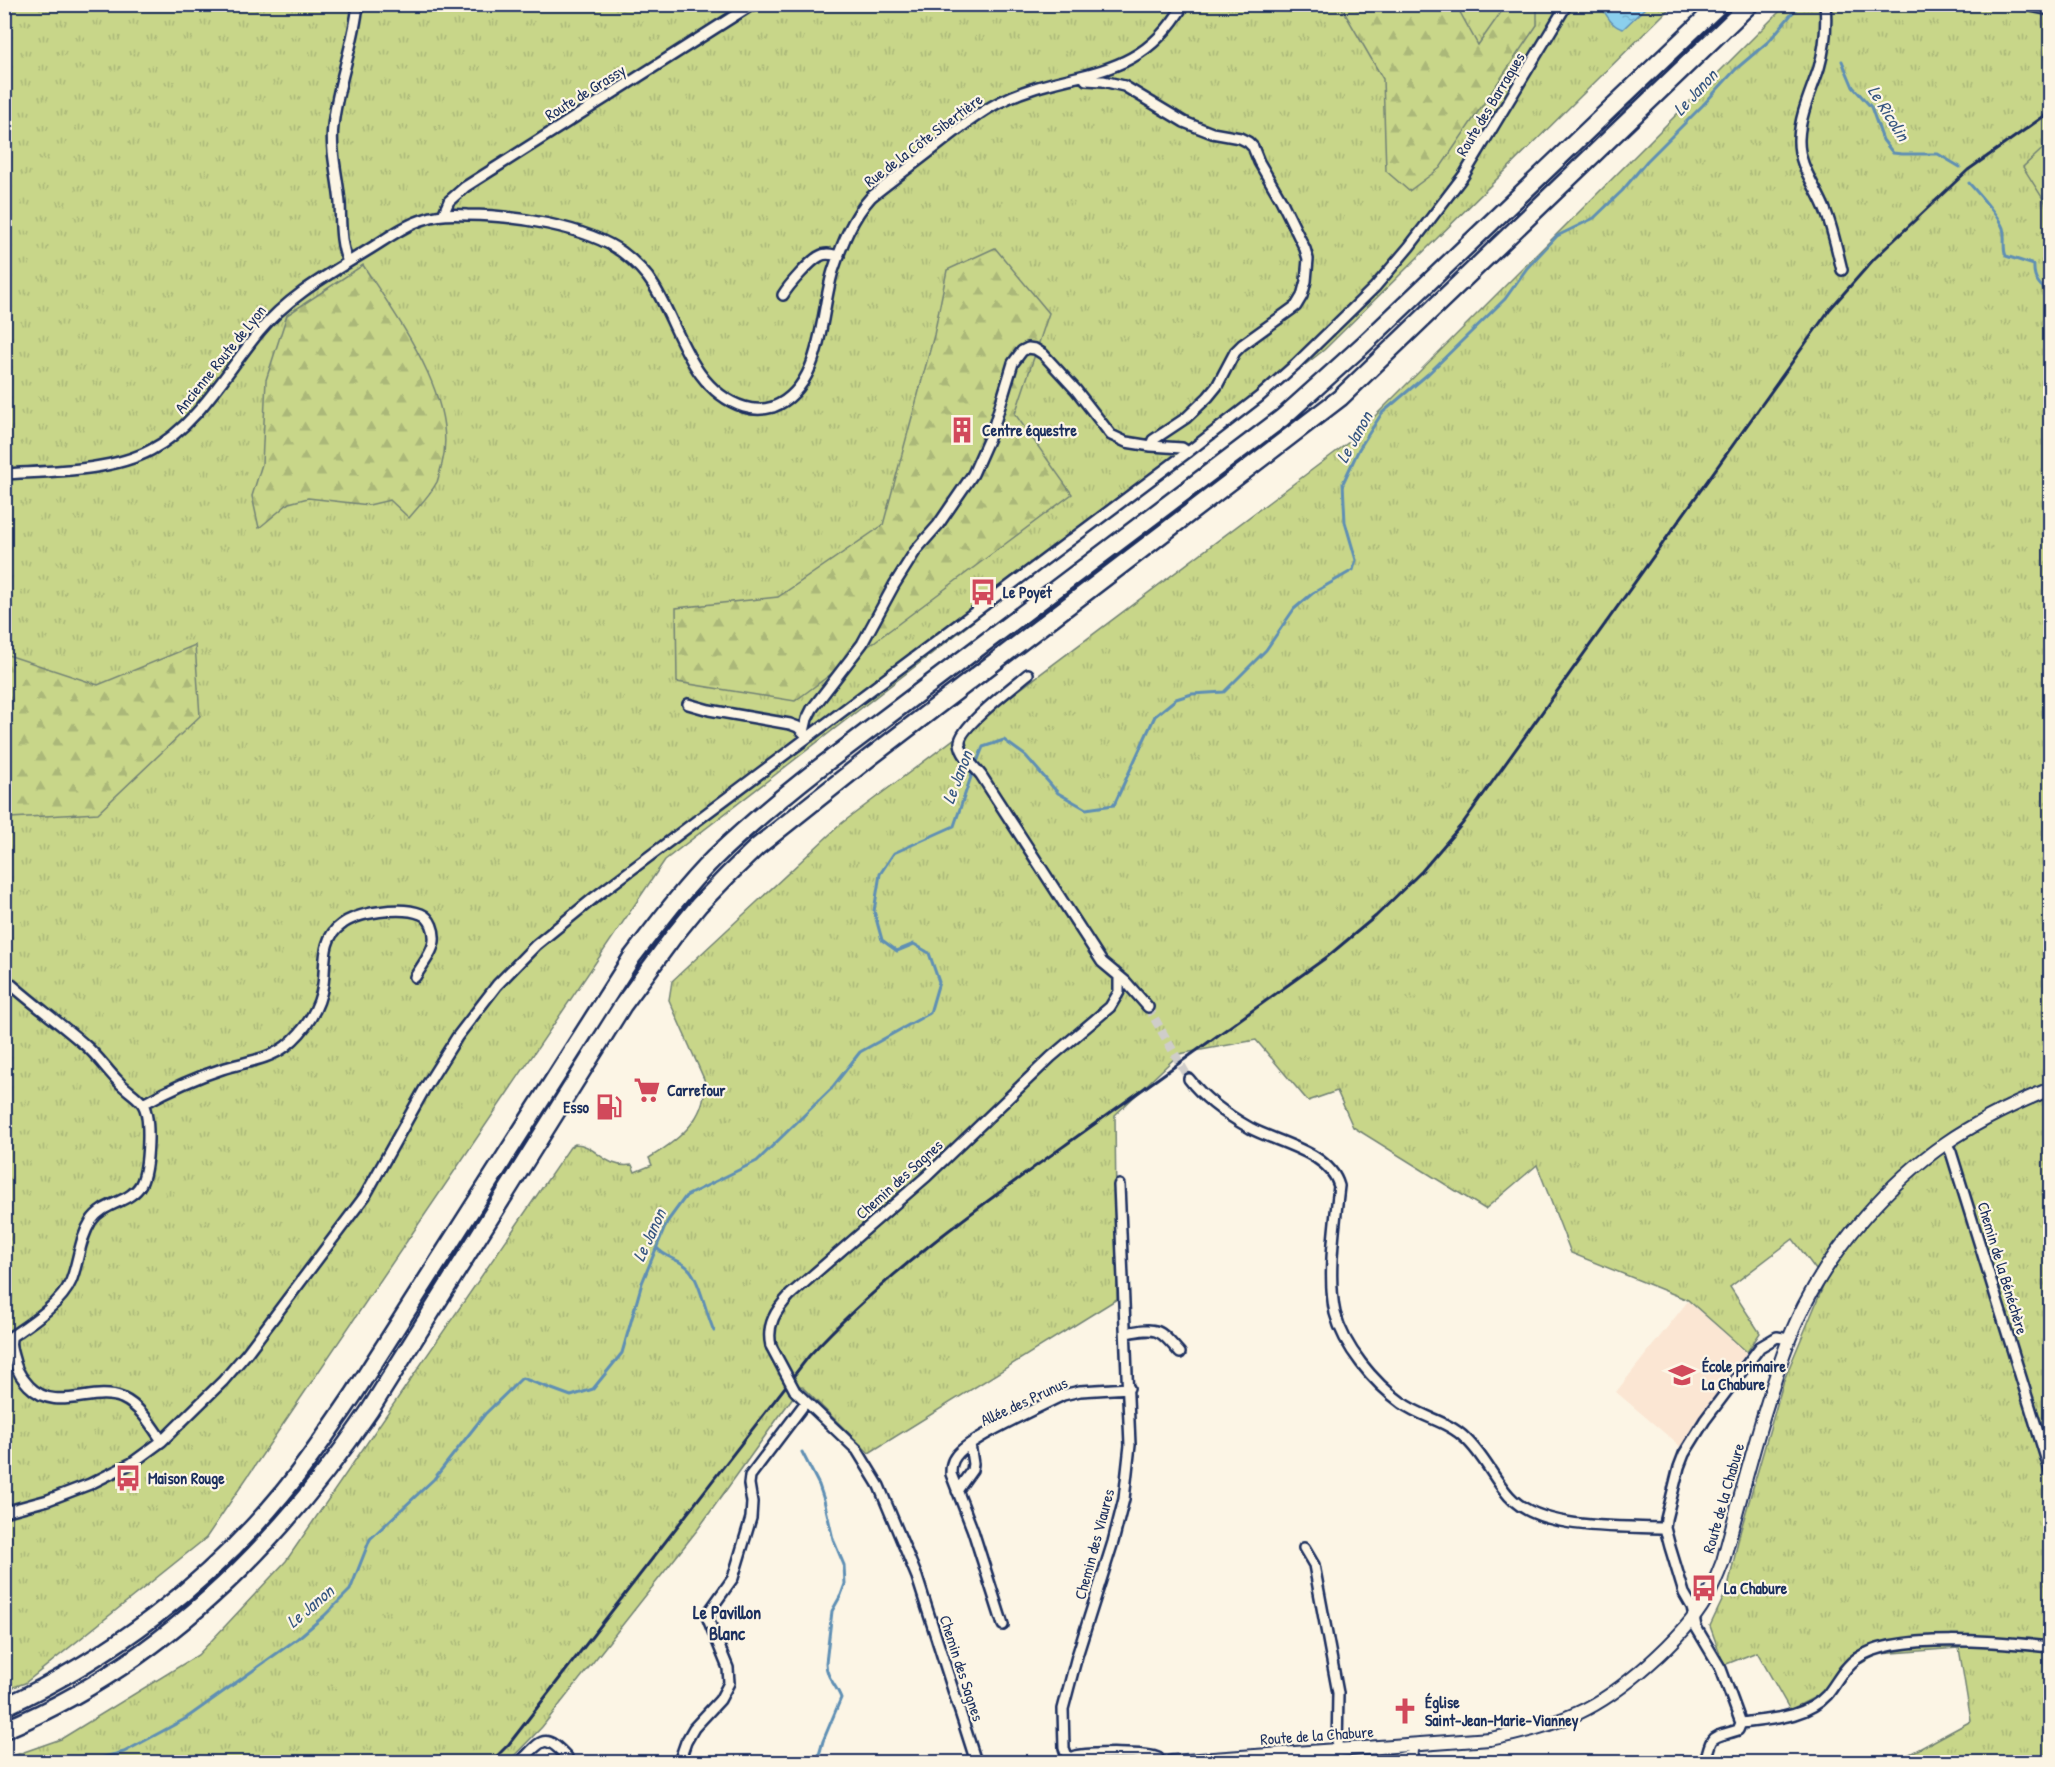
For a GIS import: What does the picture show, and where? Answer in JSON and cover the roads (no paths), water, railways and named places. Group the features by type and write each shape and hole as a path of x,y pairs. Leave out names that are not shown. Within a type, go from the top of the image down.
{"highway":[{"path":"4,1707 74,1671 160,1613 217,1563 282,1495 354,1394 632,957 658,922 713,859 768,809 819,768 1282,418 1363,345 1720,4"},
{"path":"4,1730 80,1693 170,1632 228,1582 293,1514 370,1410 623,1005 673,937 728,875 765,840 869,758 1340,398 1750,4"}],"main road":[{"name":"Route de la Chabure","path":"1171,1762 1490,1739 1525,1732 1580,1713 1606,1698 1640,1672 1678,1636 1694,1617 1713,1586 1723,1561 1770,1394 1789,1339 1803,1307 1834,1256 1890,1191 1946,1143 2011,1106 2050,1089"}],"street":[{"path":"348,262 343,245 333,126 352,43 358,4"},
{"name":"Route de Grassy","path":"443,215 449,201 465,187 753,4"},
{"name":"Rue de la Côte Sibertière","path":"443,215 490,215 550,225 598,238 621,251 644,272 655,288 680,338 707,382 720,396 738,405 753,410 766,409 787,400 797,390 809,371 817,349 828,292 839,256 852,223 871,197 979,114 999,102 1125,62 1146,50 1169,26 1184,4"},
{"name":"Route des Barraques","path":"4,1512 48,1500 90,1484 132,1463 162,1441 223,1381 247,1353 365,1196 425,1088 457,1037 498,985 536,945 806,734 1188,452 1259,397 1303,357 1375,287 1464,175 1567,4"},
{"path":"1825,4 1826,33 1823,51 1804,108 1799,152 1803,166 1826,210 1842,270"},
{"path":"2021,4 2050,10"},
{"path":"1083,76 1086,80 1124,86 1152,105 1184,122 1212,133 1240,138 1248,142 1253,147 1286,209 1308,259 1306,281 1302,296 1296,306 1242,345 1235,352 1208,397 1186,418 1154,440 1151,446"},
{"name":"Ancienne Route de Lyon","path":"4,474 98,465 153,450 185,426 261,329 294,298 348,262 406,228 425,219 443,215"},
{"path":"783,295 792,282 819,256 827,254 839,256"},
{"path":"806,734 809,714 862,644 916,550 938,525 973,474 993,429 1012,363 1022,351 1028,348 1035,349 1043,354 1076,390 1111,435 1126,442 1182,448 1188,452"},
{"path":"1028,674 964,730 960,744 1056,888 1102,962 1137,993 1148,1007"},
{"path":"688,704 710,710 779,721 798,727 806,734"},
{"path":"142,1104 183,1084 272,1055 288,1045 302,1030 320,1000 326,946 340,925 363,915 386,911 422,914 429,921 434,943 415,977"},
{"name":"Chemin des Sagnes","path":"976,1762 917,1577 879,1486 857,1450 795,1391 771,1346 769,1334 771,1322 780,1306 790,1295 927,1176 1051,1057 1110,1007 1119,992 1119,977"},
{"path":"4,978 85,1044 142,1104 146,1115 148,1138 145,1171 141,1184 134,1194 98,1211 84,1233 72,1279 66,1290 58,1300 12,1336 10,1343 18,1374 34,1390 45,1397 61,1400 120,1398 140,1412 162,1441"},
{"path":"1189,1079 1198,1091 1233,1117 1252,1129 1314,1156 1337,1176 1340,1186 1332,1279 1335,1313 1355,1354 1380,1384 1408,1407 1464,1437 1508,1496 1520,1507 1538,1515 1559,1520 1587,1524 1665,1528"},
{"name":"Chemin de la Bénéchère","path":"1946,1143 1951,1152 2050,1471"},
{"name":"Chemin des Viaures","path":"1119,1185 1131,1442 1124,1499 1063,1709 1064,1748 1066,1761 1077,1755 1091,1754 1152,1755 1160,1762"},
{"path":"1126,1333 1156,1330 1166,1337 1180,1353"},
{"path":"1706,1762 1710,1742 1714,1736 1738,1730 1741,1723 1728,1686 1696,1627 1692,1607 1688,1603 1675,1566 1665,1528 1676,1478 1684,1455 1705,1420 1755,1354 1767,1342 1777,1337 1789,1339"},
{"name":"Allée des Prunus","path":"1003,1625 973,1531 951,1474 951,1466 955,1458 970,1444 1064,1395 1080,1391 1129,1388"},
{"path":"679,1762 694,1728 720,1700 729,1683 728,1668 708,1619 711,1609 730,1586 752,1518 750,1476 806,1402"},
{"name":"Allée des Prunus","path":"957,1491 972,1470 970,1444"},
{"path":"1304,1548 1314,1565 1338,1693 1337,1750"},
{"path":"1741,1723 1800,1713 1823,1699 1856,1659 1867,1653 1889,1647 1950,1640 1993,1641 2050,1647"},
{"path":"520,1762 538,1744 546,1741 551,1742 567,1757"},
{"path":"1380,1762 1412,1755 1413,1746"}],"water":[{"path":"1647,4 1647,6 1623,29 1613,24 1608,18 1603,9 1605,5"}],"waterway":[{"name":"Le Janon","path":"976,764 983,747 1004,740 1026,756 1058,793 1086,809 1114,805 1155,716 1176,699 1192,694 1224,692 1266,650 1294,609 1313,593 1353,570 1356,560 1345,522 1343,483 1359,449 1382,413 1428,374 1505,299 1527,268 1557,236 1594,218 1622,191 1647,161 1736,69 1769,41 1800,4"},
{"name":"Le Ricolin","path":"1842,61 1853,87 1871,107 1883,140 1893,153 1938,154 1960,167"},
{"name":"Le Ricolin","path":"1969,183 2001,223 2006,256 2034,265 2038,282 2050,294"},
{"name":"Le Janon","path":"84,1762 124,1752 185,1719 297,1639 324,1616 350,1590 370,1539 434,1479 485,1414 522,1378 571,1396 593,1389 622,1353 642,1283 667,1222 686,1196 757,1161 831,1089 860,1052 930,1013 939,982 929,953 914,944 897,951 882,940 874,911 880,874 894,853 954,826 973,771"},
{"path":"657,1248 681,1263 693,1274 714,1331"},
{"path":"802,1452 824,1500 833,1539 844,1565 845,1584 832,1611 826,1663 829,1677 841,1698 817,1762"}],"tunnel":[{"path":"1148,1007 1189,1079"}],"railway":[{"path":"491,1762 509,1744 809,1356 838,1326 900,1269 966,1217 1327,957 1376,916 1422,871 1463,823 1830,309 1874,259 1968,170 2050,112"}],"place":[{"name":"Centre équestre","path":"962,430"},
{"name":"Le Poyet","path":"983,592"},
{"name":"Carrefour","path":"647,1090"},
{"name":"Esso","path":"609,1107"},
{"name":"École primaire La Chabure","path":"1682,1375"},
{"name":"Maison Rouge","path":"128,1478"},
{"name":"La Chabure","path":"1704,1588"},
{"name":"Église Saint-Jean-Marie-Vianney","path":"1405,1711"}],"district":[{"name":"Le Pavillon Blanc","path":"727,1622"}]}
